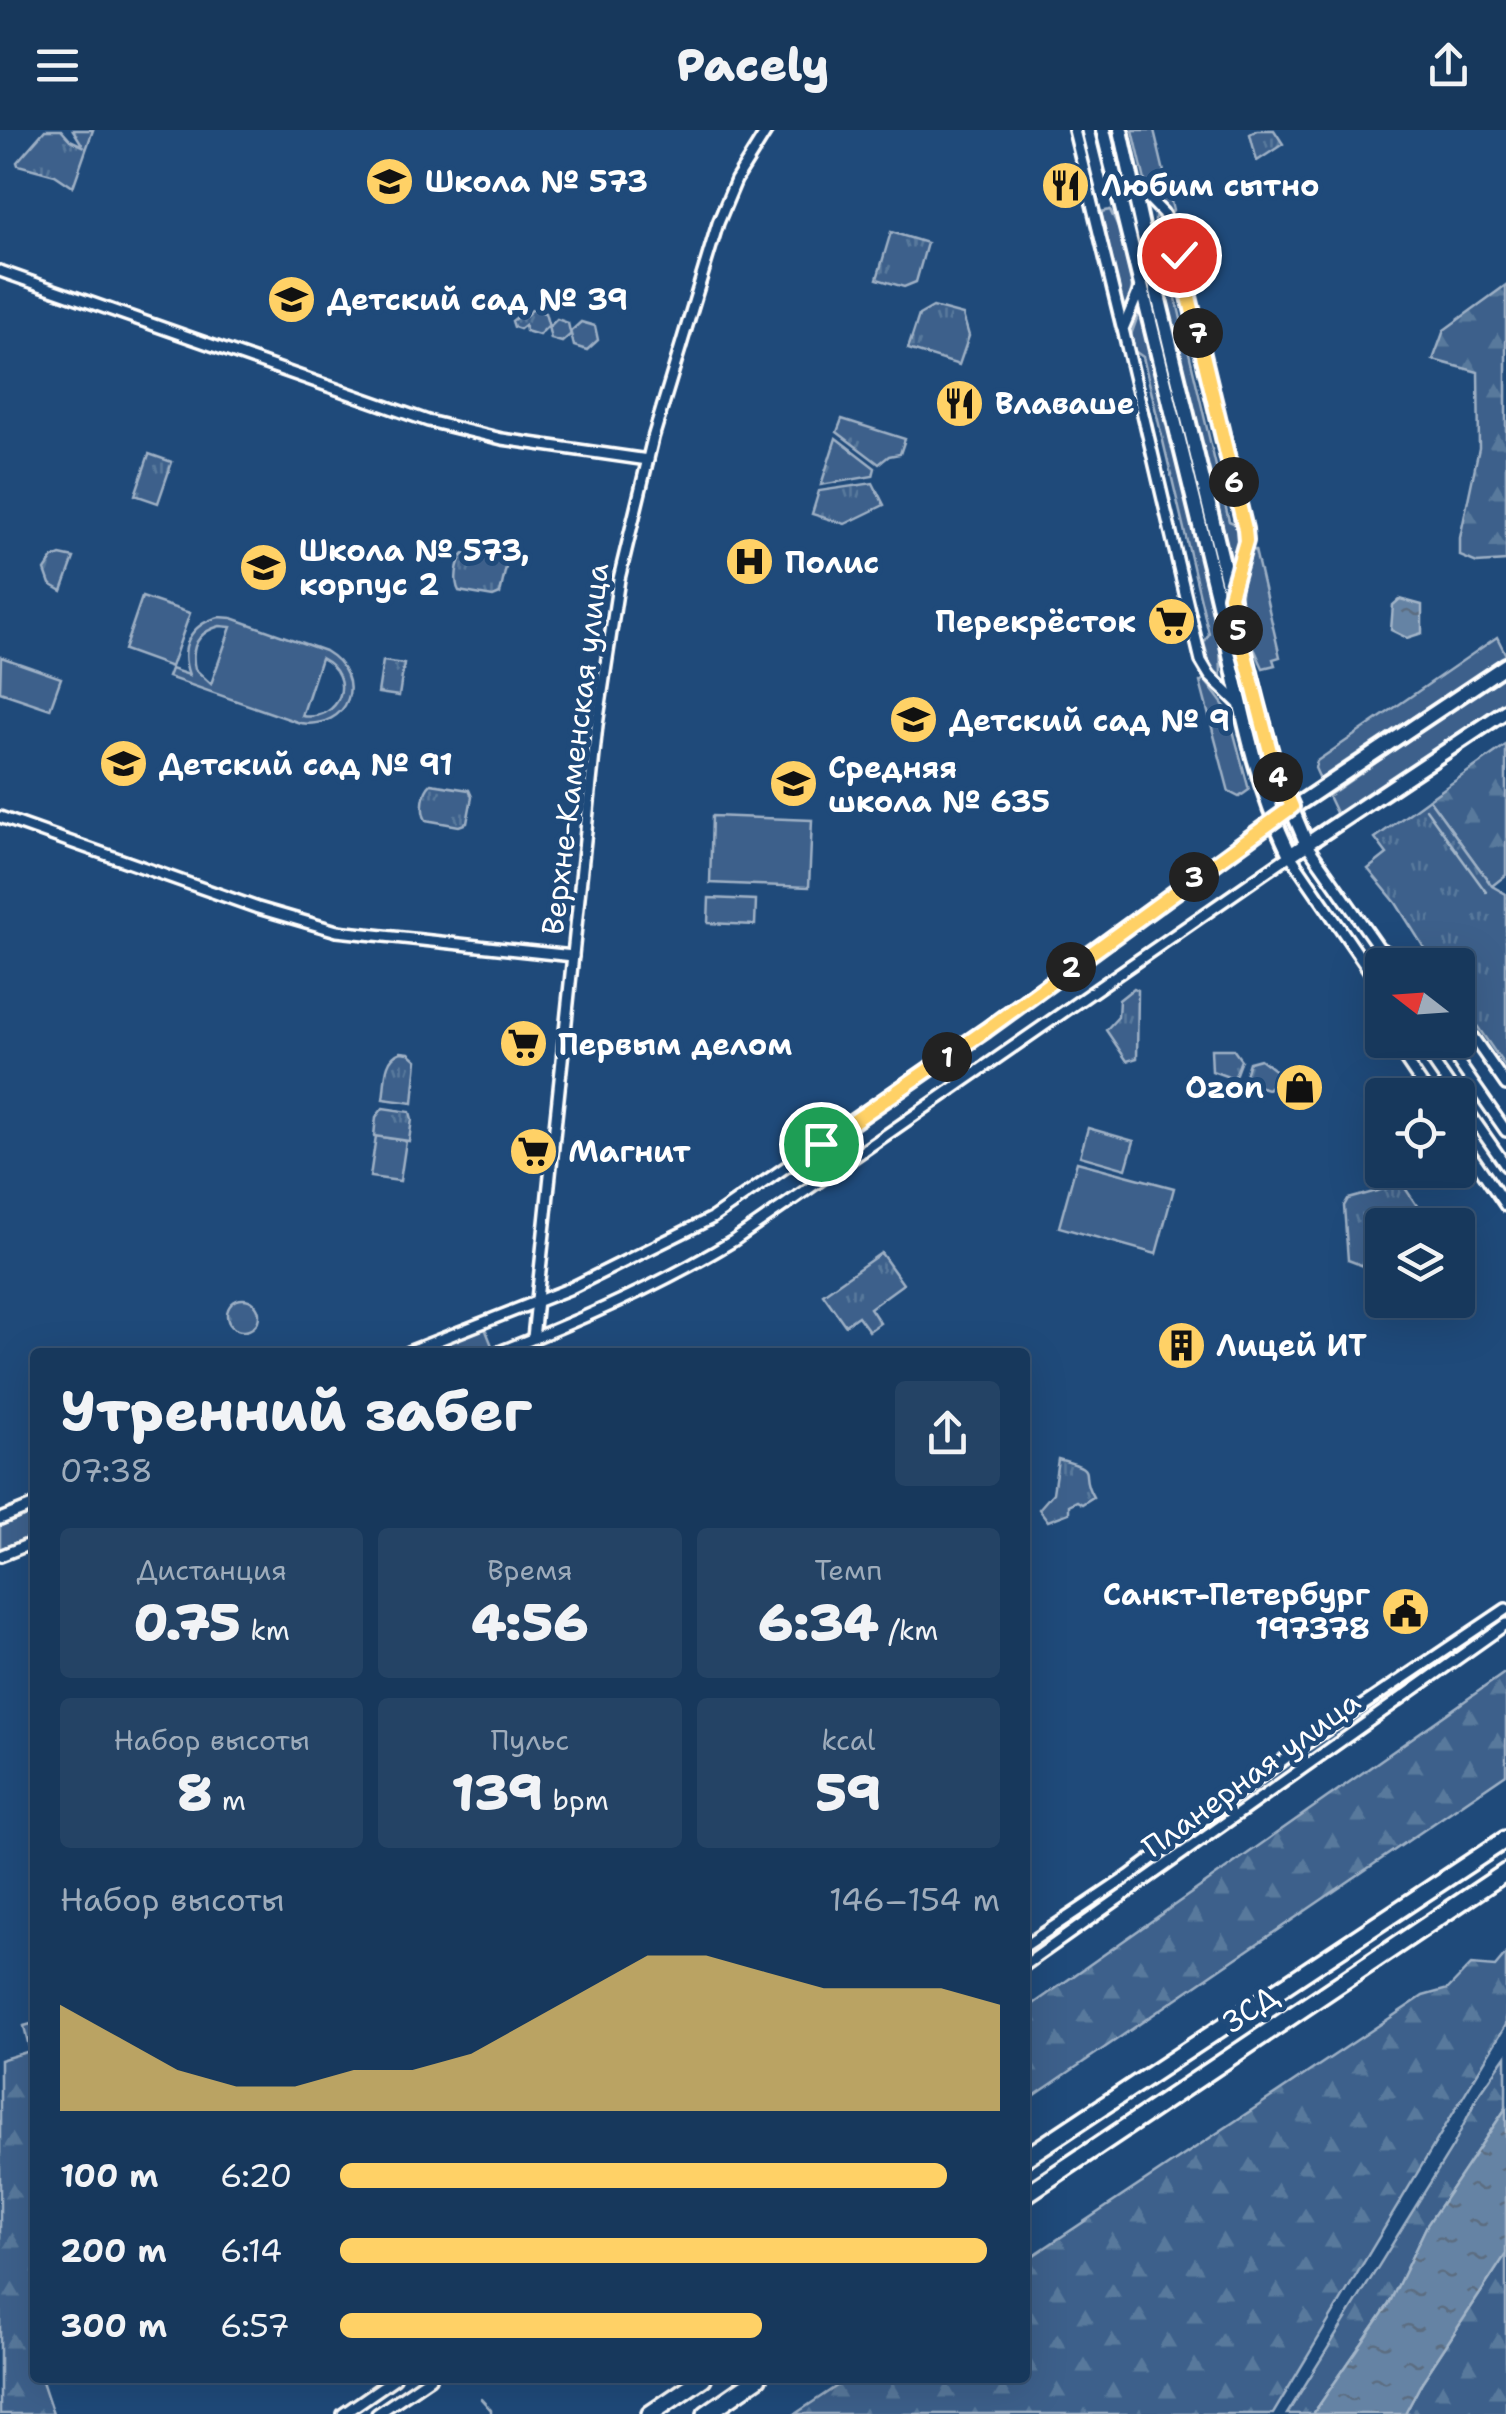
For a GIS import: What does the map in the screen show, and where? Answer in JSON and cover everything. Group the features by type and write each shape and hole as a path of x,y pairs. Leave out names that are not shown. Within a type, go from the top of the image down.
{"highway":[{"name":"ЗСД","path":"1030,2155 1506,1838"},
{"name":"ЗСД","path":"1030,2192 1506,1872"},
{"path":"650,2414 696,2383"},
{"path":"706,2414 751,2383"}],"street":[{"name":"Верхне-Каменская улица","path":"533,1338 605,663 620,579 648,460 726,202 767,130"},
{"path":"1074,130 1201,661 1210,676 1238,703"},
{"path":"1103,130 1227,638 1248,744 1273,821 1290,855 1365,964"},
{"path":"1121,130 1273,763 1308,845 1378,947"},
{"path":"1133,182 1164,213 1174,234 1241,511 1246,541 1230,596"},
{"path":"0,271 428,421 502,439 648,460"},
{"path":"1123,329 1142,284"},
{"path":"418,1348 584,1282 712,1218 986,1030 1292,807 1506,665"},
{"path":"509,1348 634,1294 732,1241 1290,855 1506,711"},
{"path":"0,817 258,908 338,931 573,956"},
{"path":"1475,1040 1506,1085"},
{"path":"1455,1058 1506,1131"},
{"path":"1475,1122 1506,1166"},
{"path":"1475,1161 1506,1206"},
{"path":"0,1519 30,1507"},
{"path":"0,1556 30,1544"},
{"name":"Планерная улица","path":"1030,1943 1130,1876 1294,1752 1506,1609"},
{"name":"Планерная улица","path":"1030,1961 1506,1624"},
{"path":"342,2414 387,2383"},
{"path":"377,2414 423,2383"}],"green space":[{"path":"45,130 61,130 83,146 73,130 93,130 73,187 55,175 18,165"},
{"path":"1133,130 1154,130 1171,213 1146,185"},
{"path":"1274,130 1283,144 1257,161 1250,134"},
{"path":"1110,210 1132,270 1126,307 1122,305 1101,212"},
{"path":"1155,213 1167,230 1171,248 1166,256 1229,521 1238,525 1239,549 1232,571 1155,259"},
{"path":"891,232 927,243 916,282 904,287 877,279"},
{"path":"1506,285 1506,561 1477,563 1460,556 1460,538 1479,448 1478,372 1433,360 1444,330"},
{"path":"933,307 963,315 969,336 959,365 908,349 919,315"},
{"path":"1141,307 1220,637 1221,677 1211,667 1204,643 1209,634 1143,357 1133,350 1131,335"},
{"path":"533,309 545,313 549,327 557,319 568,323 570,332 581,322 595,326 598,340 587,350 574,346 571,334 562,342 551,339 548,326 539,335 526,331 525,325 520,329 514,327 512,321"},
{"path":"842,419 905,439 900,454 879,464 837,432"},
{"path":"836,438 875,468 873,476 821,485"},
{"path":"149,454 172,462 158,503 135,495"},
{"path":"873,483 884,505 845,524 812,514 819,491"},
{"path":"1250,550 1255,550 1280,657 1273,659 1275,665 1263,668 1242,611 1242,585"},
{"path":"464,554 502,560 506,567 500,594 493,597 459,591 457,572"},
{"path":"60,555 74,558 62,591 50,584 45,570"},
{"path":"142,597 190,613 171,667 124,650"},
{"path":"232,618 325,651 347,674 348,699 331,718 300,723 168,677 171,669 189,675 186,646 194,631 209,621","holes":["220,626 231,627 211,684 195,669 194,654 201,636","321,658 339,676 340,696 326,712 302,716"]},
{"path":"1497,637 1506,655 1320,779 1315,768 1317,761"},
{"path":"1,657 61,678 50,709 0,692"},
{"path":"383,661 404,664 399,696 378,693"},
{"path":"1506,673 1506,700 1338,817 1328,796"},
{"path":"1204,679 1228,711 1249,790 1239,797 1229,792 1200,682"},
{"path":"1506,745 1506,875 1492,886 1429,799"},
{"path":"431,784 469,790 472,797 467,823 459,826 426,820 423,801"},
{"path":"1429,799 1492,886 1506,894 1506,1068 1475,1023 1475,948 1424,948 1396,903 1368,869 1387,854 1375,838"},
{"path":"712,816 812,820 809,887 710,883"},
{"path":"709,898 756,900 755,925 708,923"},
{"path":"1134,988 1138,990 1137,1058 1127,1061 1106,1030 1118,1017 1119,1000"},
{"path":"1211,1049 1233,1049 1241,1060 1234,1079 1212,1071"},
{"path":"401,1052 417,1060 413,1103 383,1099 388,1065"},
{"path":"1260,1059 1281,1075 1268,1089 1243,1082 1249,1062"},
{"path":"383,1108 410,1112 409,1141 374,1136 376,1117"},
{"path":"1088,1128 1134,1141 1126,1169 1080,1156"},
{"path":"376,1136 406,1141 400,1181 370,1177"},
{"path":"1077,1162 1174,1188 1156,1254 1059,1227"},
{"path":"1388,1188 1405,1188 1419,1208 1365,1208 1365,1266 1348,1260 1344,1206 1348,1199"},
{"path":"881,1253 903,1284 870,1308 880,1323 869,1331 858,1316 845,1325 823,1294"},
{"path":"243,1299 254,1304 259,1315 254,1326 243,1331 232,1326 227,1315 232,1304"},
{"path":"485,1328 493,1348 436,1348"},
{"path":"1058,1459 1084,1469 1093,1497 1082,1504 1077,1501 1069,1505 1069,1513 1048,1521 1039,1509 1053,1493"},
{"path":"30,1514 30,1537 0,1549 0,1526"},
{"path":"1506,1672 1506,1774 1030,2099 1030,2006"},
{"path":"1506,1954 1506,2025 1273,2414 795,2414 842,2383 1030,2383 1030,2258 1423,1996 1448,1989 1471,1965 1495,1967"},
{"path":"30,2024 30,2051 24,2026"},
{"path":"30,2051 30,2383 43,2383 53,2414 0,2414 0,2060"},
{"path":"1506,2056 1506,2108 1427,2225 1389,2304 1313,2414 1287,2414 1453,2146 1478,2096"},
{"path":"1506,2254 1506,2414 1405,2414 1422,2382"}],"water":[{"path":"1400,599 1422,605 1422,633 1407,638 1391,630 1393,605"},
{"path":"1506,2108 1506,2254 1405,2414 1313,2414 1389,2304 1427,2225"}],"waterway":[{"path":"1426,809 1486,892"},
{"path":"481,2399 491,2414"}],"place":[{"name":"Школа № 573","path":"390,181"},
{"name":"Любим сытно","path":"1066,185"},
{"name":"Детский сад № 39","path":"292,299"},
{"name":"Влаваше","path":"960,403"},
{"name":"Полис","path":"750,562"},
{"name":"Школа № 573, корпус 2","path":"264,567"},
{"name":"Перекрёсток","path":"1171,621"},
{"name":"Детский сад № 9","path":"914,720"},
{"name":"Детский сад № 91","path":"124,764"},
{"name":"Средняя школа № 635","path":"793,784"},
{"name":"Первым делом","path":"523,1044"},
{"name":"Ozon","path":"1299,1087"},
{"name":"Магнит","path":"533,1151"},
{"name":"Лицей ИТ","path":"1181,1345"},
{"name":"Санкт-Петербург 197378","path":"1405,1611"}],"route":[{"path":"821,1144 986,1030 1292,807 1273,763 1230,596 1246,541 1245,529 1179,255"}]}
